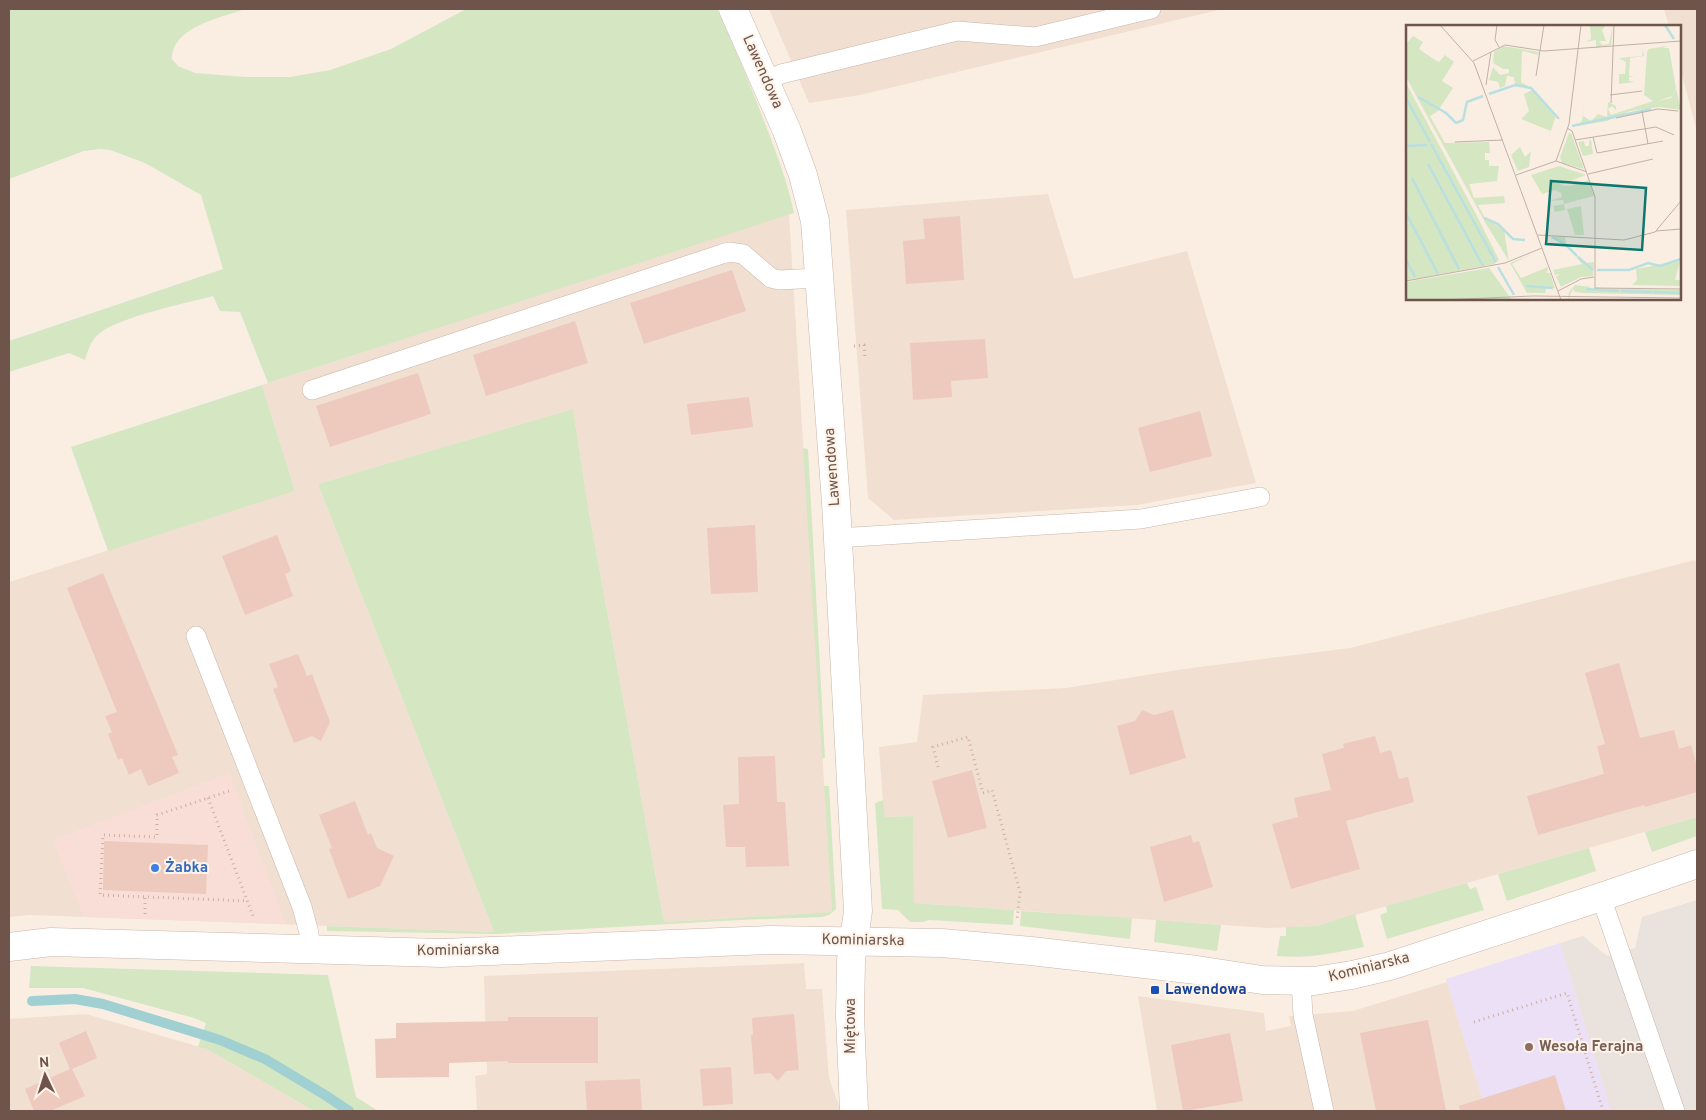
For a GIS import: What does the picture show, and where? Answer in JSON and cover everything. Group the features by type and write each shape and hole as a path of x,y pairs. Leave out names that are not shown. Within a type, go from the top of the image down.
{"street":[{"name":"Lawendowa","path":"734,9 788,131 803,175 815,221 837,538 858,911 854,941"},
{"name":"Kominiarska","path":"9,947 51,942 442,953 771,940 854,941 962,944 1197,970 1262,980 1314,981 1385,967 1697,864"},
{"name":"Miętowa","path":"854,941 851,960 850,1016 854,1111"}],"lane":[{"path":"767,82 781,74 957,32 1035,37 1151,9"},
{"path":"312,390 729,252 743,254 771,278 779,280 820,278"},
{"path":"837,538 1141,519 1260,496"},
{"path":"196,636 302,907 309,932 310,948"},
{"path":"1601,897 1675,1111"},
{"path":"1301,981 1303,1015 1324,1111"}],"path":[{"path":"938,767 932,747 968,737 983,793 992,790 1020,892 1018,910"},
{"path":"247,901 100,895 103,835 157,837 157,815 253,782"},
{"path":"208,798 256,924"},
{"path":"1474,1022 1567,993 1603,1111"}],"shaded area":[{"path":"769,9 1223,9 860,95 809,103"},
{"path":"1664,9 1697,9 1697,132 1681,71 1681,25 1669,25"},
{"path":"1048,194 1074,279 1187,251 1256,483 1137,505 894,520 868,498 846,210"},
{"path":"789,214 832,912 664,922 589,513 573,409 318,484 494,932 30,915 9,917 9,582 295,491 262,385"},
{"path":"1695,560 1697,565 1697,817 1317,926 1267,928 914,903 913,816 884,817 879,747 917,742 923,695 1066,688 1184,669 1350,648"},
{"path":"229,773 286,924 84,917 52,840"},
{"path":"1697,900 1697,1111 1611,1111 1560,943 1583,936 1607,956 1635,948 1642,917"},
{"name":"Wesoła Ferajna","path":"1560,943 1611,1111 1486,1111 1446,979"},
{"path":"804,963 806,989 822,989 829,1078 841,1111 477,1111 475,1076 487,1074 484,976"},
{"path":"1447,982 1486,1111 1157,1111 1138,996 1264,1013 1266,1031 1291,1026 1289,1016 1353,1011"},
{"path":"86,1014 207,1049 314,1111 9,1111 9,1019"}],"green space":[{"path":"9,9 245,9 211,20 189,31 174,48 172,59 178,66 195,73 246,77 290,77 330,70 391,49 466,9 717,9 743,67 770,137 794,213 268,383 240,312 220,311 213,296 137,316 109,327 94,339 85,360 69,353 9,372 9,341 223,269 201,195 145,163 110,150 100,149 84,151 9,179"},
{"path":"262,385 295,491 108,551 71,447"},
{"path":"573,409 589,513 664,922 832,912 824,786 829,786 836,909 829,915 822,917 495,934 327,931 327,926 494,932 318,484"},
{"path":"803,448 808,449 825,758 822,758"},
{"path":"883,800 885,817 913,816 914,903 1014,910 1013,925 929,920 910,922 898,910 882,909 875,803"},
{"path":"1697,817 1697,836 1652,852 1645,832"},
{"path":"1589,848 1596,871 1507,901 1498,874"},
{"path":"1467,883 1470,889 1476,887 1484,910 1387,939 1380,915 1387,912 1386,906"},
{"path":"1021,911 1132,918 1130,939 1020,926"},
{"path":"1355,914 1364,947 1310,956 1277,956 1280,936 1286,936 1286,927 1317,926"},
{"path":"1156,920 1221,925 1217,951 1154,942"},
{"path":"31,966 328,975 356,1097 378,1111 314,1111 207,1049 198,1047 206,1023 194,1018 83,988 29,988"}],"building":[{"path":"960,216 964,280 906,284 903,241 925,239 923,219"},
{"path":"732,270 746,311 644,344 630,303"},
{"path":"575,321 588,363 486,396 473,355"},
{"path":"985,339 988,378 951,381 952,397 913,400 910,343"},
{"path":"418,373 431,414 330,447 316,406"},
{"path":"749,397 753,427 691,435 687,404"},
{"path":"1200,411 1212,456 1150,472 1138,428"},
{"path":"755,525 758,592 711,594 707,528"},
{"path":"277,535 291,571 285,574 293,596 245,615 222,556"},
{"path":"103,573 178,755 172,757 179,773 148,786 141,769 129,775 122,758 118,760 108,734 112,732 105,716 117,712 67,588"},
{"path":"298,654 307,676 312,674 330,722 321,741 312,736 294,743 273,689 278,687 269,664"},
{"path":"1619,663 1640,738 1674,730 1679,749 1691,745 1697,766 1697,792 1538,835 1527,796 1604,774 1597,746 1605,744 1585,673"},
{"path":"1142,710 1154,715 1173,710 1186,758 1130,775 1117,726 1135,721"},
{"path":"1375,736 1380,753 1391,750 1399,779 1408,777 1414,802 1346,821 1360,869 1291,889 1272,824 1298,817 1294,798 1331,790 1322,754 1344,748 1343,744"},
{"path":"775,756 777,802 785,802 789,866 746,867 745,847 726,847 723,805 739,804 738,757"},
{"path":"972,770 987,828 948,838 932,781"},
{"path":"355,801 368,835 371,833 377,848 394,856 380,886 348,899 329,849 332,848 319,815"},
{"path":"1191,835 1193,843 1199,841 1213,887 1164,902 1150,847"},
{"path":"104,841 208,845 206,894 103,890"},
{"path":"794,1014 799,1070 786,1071 778,1081 770,1073 754,1074 751,1035 753,1035 752,1018"},
{"path":"508,1017 598,1017 598,1063 508,1063 508,1061 449,1063 449,1077 376,1078 375,1039 396,1038 396,1023 508,1021"},
{"path":"1428,1020 1446,1111 1376,1111 1360,1033"},
{"path":"86,1031 97,1058 72,1069 85,1096 50,1111 34,1111 25,1089 70,1069 59,1043"},
{"path":"1230,1033 1243,1101 1183,1111 1171,1045"},
{"path":"731,1067 733,1104 703,1106 700,1069"},
{"path":"1555,1075 1566,1111 1460,1111 1459,1106"},
{"path":"640,1079 642,1111 587,1111 585,1081"}],"waterway":[{"path":"32,1001 75,999 103,1004 220,1040 265,1059 349,1111"}],"place":[{"name":"Żabka","path":"155,868"},
{"name":"Lawendowa","path":"1155,990"},
{"name":"Wesoła Ferajna","path":"1529,1047"}]}
